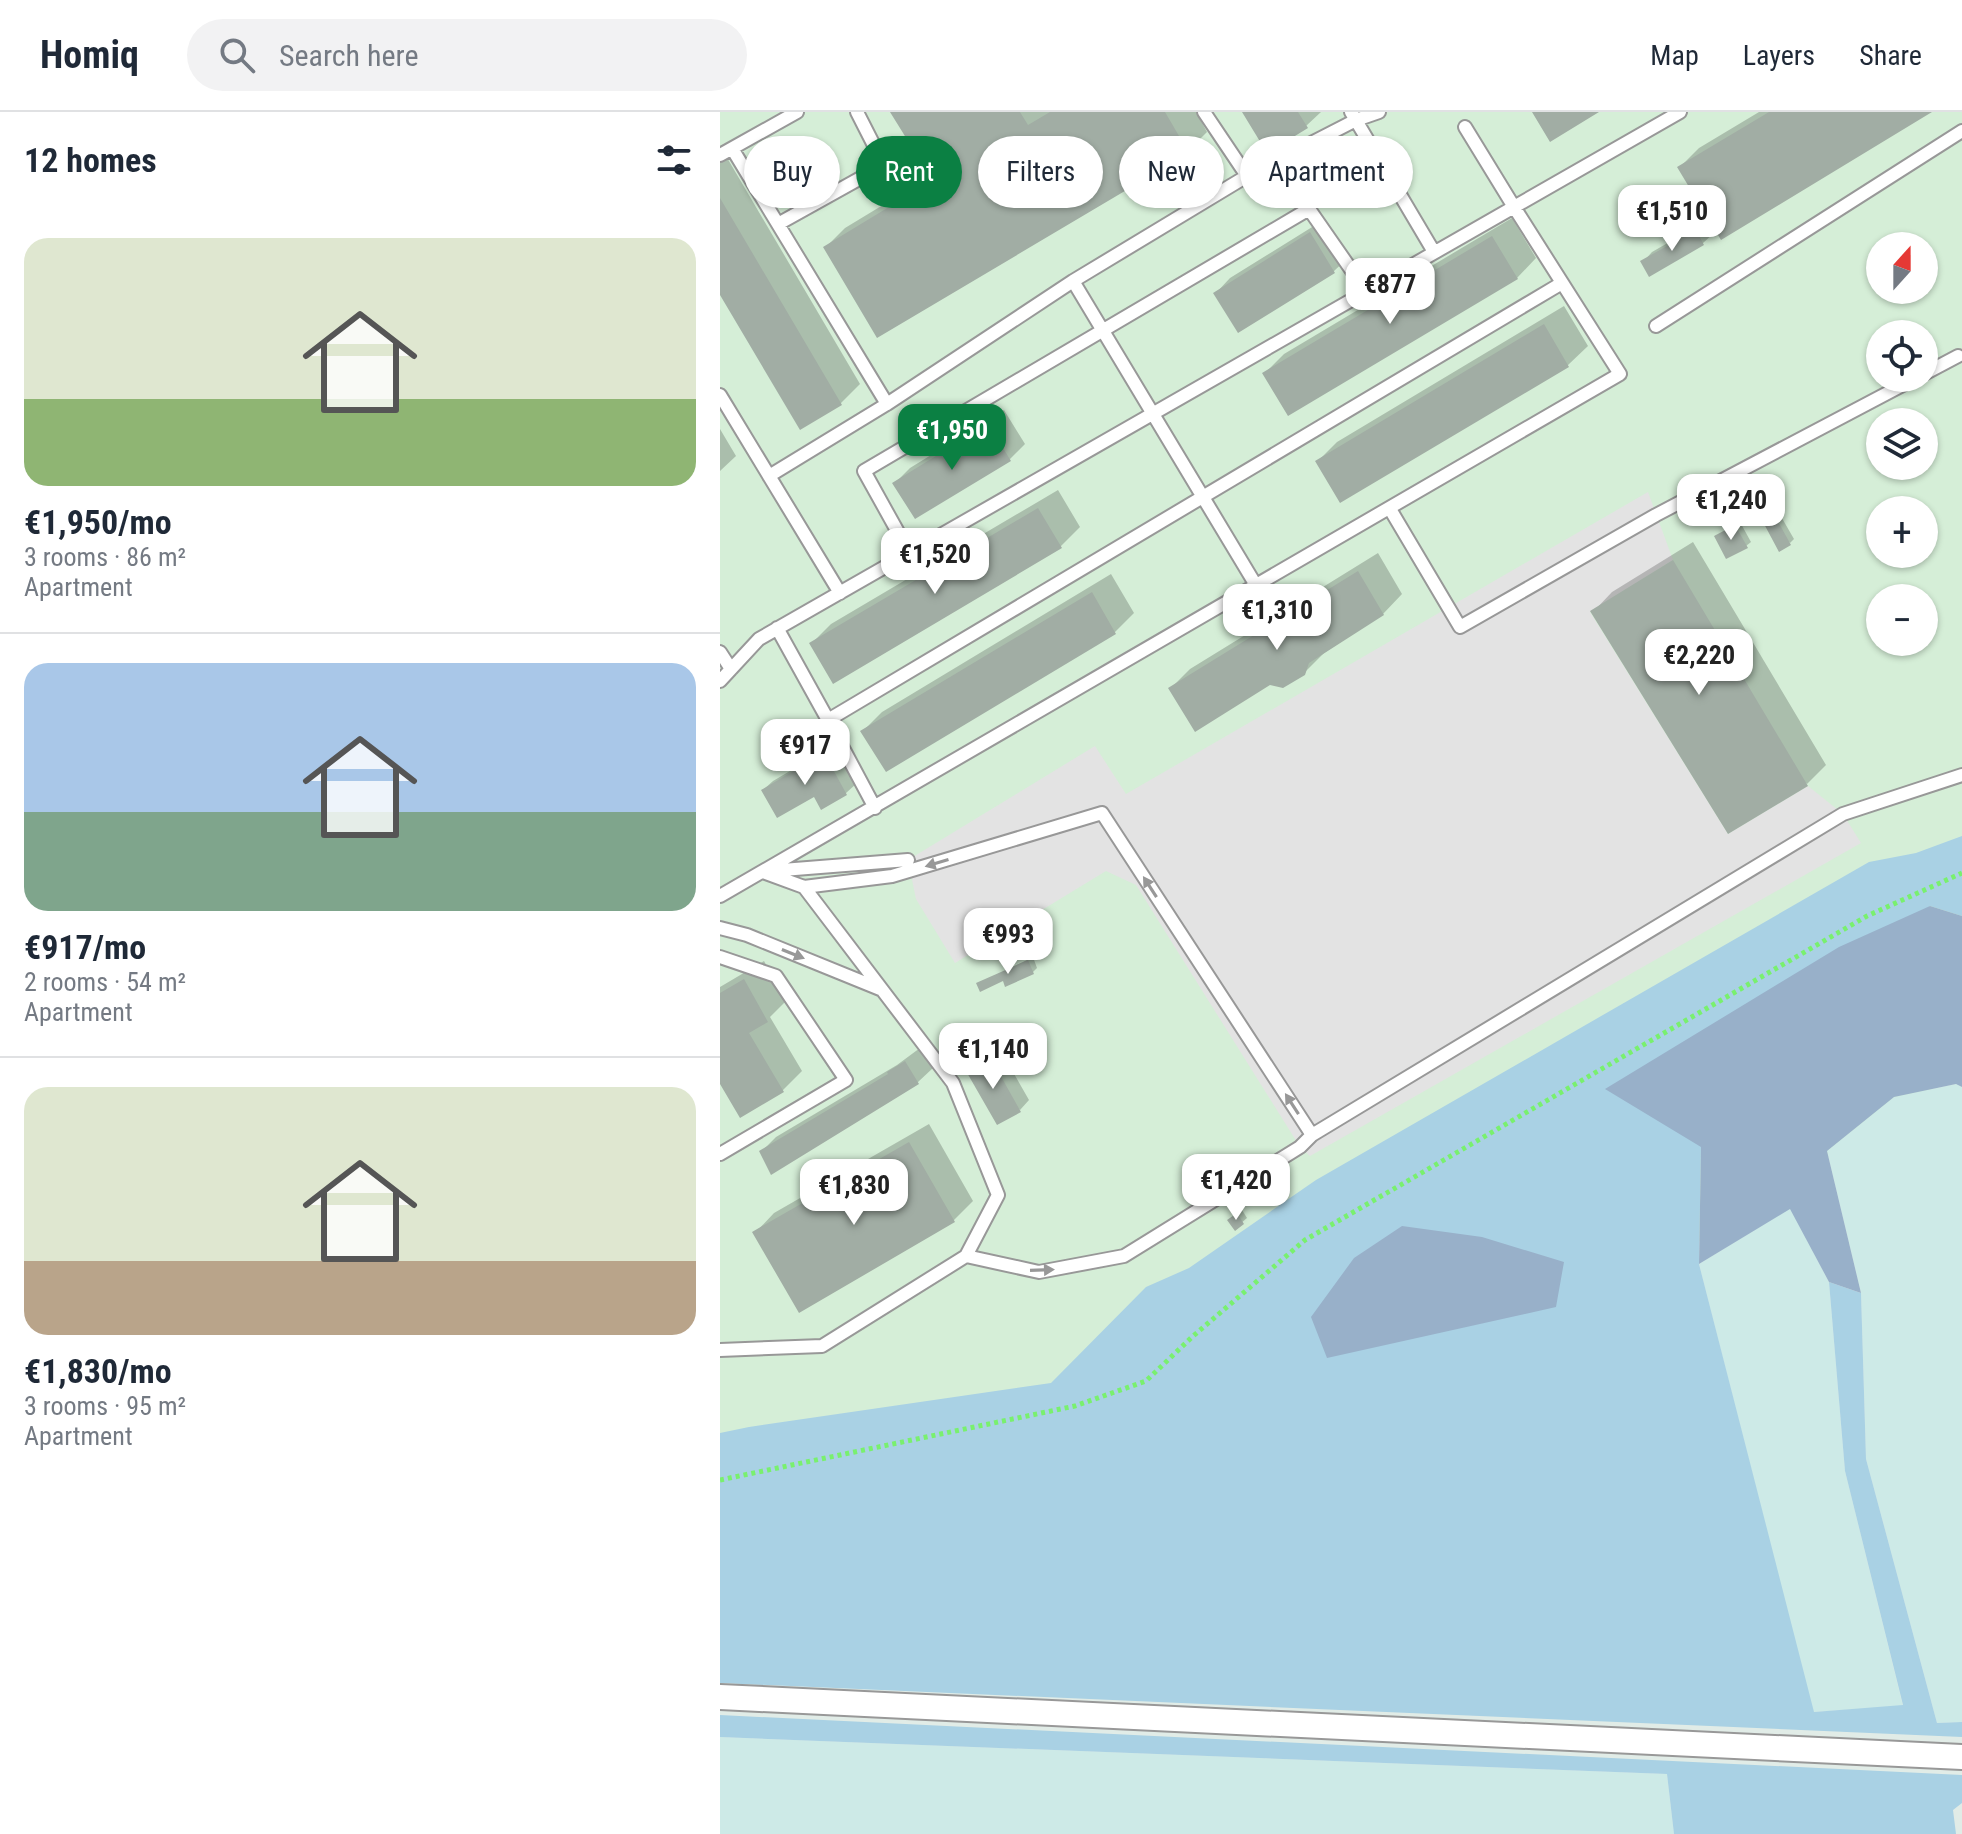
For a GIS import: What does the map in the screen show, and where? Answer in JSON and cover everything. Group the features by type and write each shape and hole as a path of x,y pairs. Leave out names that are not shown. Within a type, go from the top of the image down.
{"street":[{"path":"720,1697 1962,1757"}],"lane":[{"path":"720,155 797,112"},
{"path":"778,224 884,165 857,112"},
{"path":"1204,112 1240,166"},
{"path":"1318,136 1353,116 1379,112"},
{"path":"720,681 759,639 777,628 1680,112"},
{"path":"1353,116 1434,252"},
{"path":"720,896 1620,374 1465,127"},
{"path":"1656,326 1962,131"},
{"path":"733,150 887,404"},
{"path":"769,476 887,404 1073,281 1240,180"},
{"path":"909,552 864,471 1309,209 1366,291"},
{"path":"1073,281 1257,587"},
{"path":"828,720 1562,283"},
{"path":"1938,367 1958,356"},
{"path":"1390,509 1460,627 1656,515 1889,392"},
{"path":"720,395 840,593"},
{"path":"777,628 875,808"},
{"path":"720,652 731,669"},
{"path":"966,1256 1039,1272 1124,1256 1300,1147 1312,1135 1843,814 1962,775"},
{"path":"763,872 804,887 892,876 1102,813 1312,1135"},
{"path":"763,872 908,860"},
{"path":"720,1350 822,1346 966,1256 998,1195 953,1083 804,887"},
{"path":"720,928 747,935 883,990"},
{"path":"720,957 776,976 846,1080 720,1154"}],"path":[{"path":"720,1480 1075,1406 1146,1381 1305,1240 1867,916 1962,873"}],"shaded area":[{"path":"720,112 1962,112 1962,1069 1619,1294 720,1501"},
{"path":"1648,492 1673,560 1590,612 1728,834 1808,786 1843,814 1861,843 1310,1156 1300,1147 1136,885 1106,871 955,963 916,899 908,860 1095,746 1126,794"},
{"path":"1962,836 1962,916 1930,906 1701,1147 1699,1264 1814,1712 1903,1705 1845,1471 1829,1282 1861,1293 1866,1459 1937,1723 1962,1722 1962,1737 720,1683 720,1433 1051,1383 1146,1287 1189,1268 1316,1180 1869,862 1916,853"},
{"path":"1930,906 1962,916 1962,1087 1956,1084 1894,1097 1827,1151 1861,1293 1829,1282 1790,1209 1699,1264 1701,1147 1605,1089 1839,947"},
{"path":"1956,1084 1962,1087 1962,1722 1937,1723 1866,1459 1861,1293 1827,1151 1894,1097"},
{"path":"1790,1208 1829,1282 1845,1471 1903,1706 1813,1712 1699,1264"},
{"path":"1402,1226 1482,1237 1564,1262 1556,1307 1327,1358 1311,1317 1354,1258"},
{"path":"720,1715 1962,1775 1962,1803 1953,1810 1956,1834 1674,1834 1667,1774 720,1737"},
{"path":"720,1737 1667,1774 1674,1834 720,1834"}],"building":[{"path":"890,112 1020,112 1028,125 1050,112 1165,112 1179,136 1119,136 1119,195 1103,204 1103,136 978,136 978,208 1096,208 877,338 823,247 887,208 962,208 962,136 905,136"},
{"path":"1242,112 1298,112 1308,128 1295,136 1257,136"},
{"path":"1532,112 1599,112 1550,142"},
{"path":"1769,112 1932,112 1721,240 1677,167"},
{"path":"720,198 842,405 800,430 720,295"},
{"path":"1696,230 1704,245 1649,277 1640,261"},
{"path":"1310,232 1335,273 1238,333 1213,293"},
{"path":"1492,236 1518,279 1288,416 1262,373"},
{"path":"1544,324 1569,367 1340,503 1315,461"},
{"path":"988,424 1011,461 915,519 892,483"},
{"path":"1038,508 1062,548 833,684 809,643"},
{"path":"1775,516 1791,545 1779,552 1763,522"},
{"path":"1735,525 1748,548 1726,559 1714,536"},
{"path":"1673,560 1808,786 1728,834 1590,611"},
{"path":"1358,571 1384,615 1309,663 1305,675 1283,688 1270,685 1195,732 1168,688"},
{"path":"1092,592 1116,634 886,772 860,731"},
{"path":"824,753 847,795 821,810 814,797 777,818 761,790"},
{"path":"1028,960 1034,974 1005,987 1003,981 980,992 976,983"},
{"path":"744,979 768,1022 749,1033 784,1092 740,1118 720,1084 720,993"},
{"path":"990,1057 1021,1112 997,1125 966,1071"},
{"path":"905,1061 919,1084 771,1175 759,1151"},
{"path":"909,1142 955,1222 799,1313 752,1232"},
{"path":"1237,1213 1244,1224 1235,1231 1227,1220"}]}
